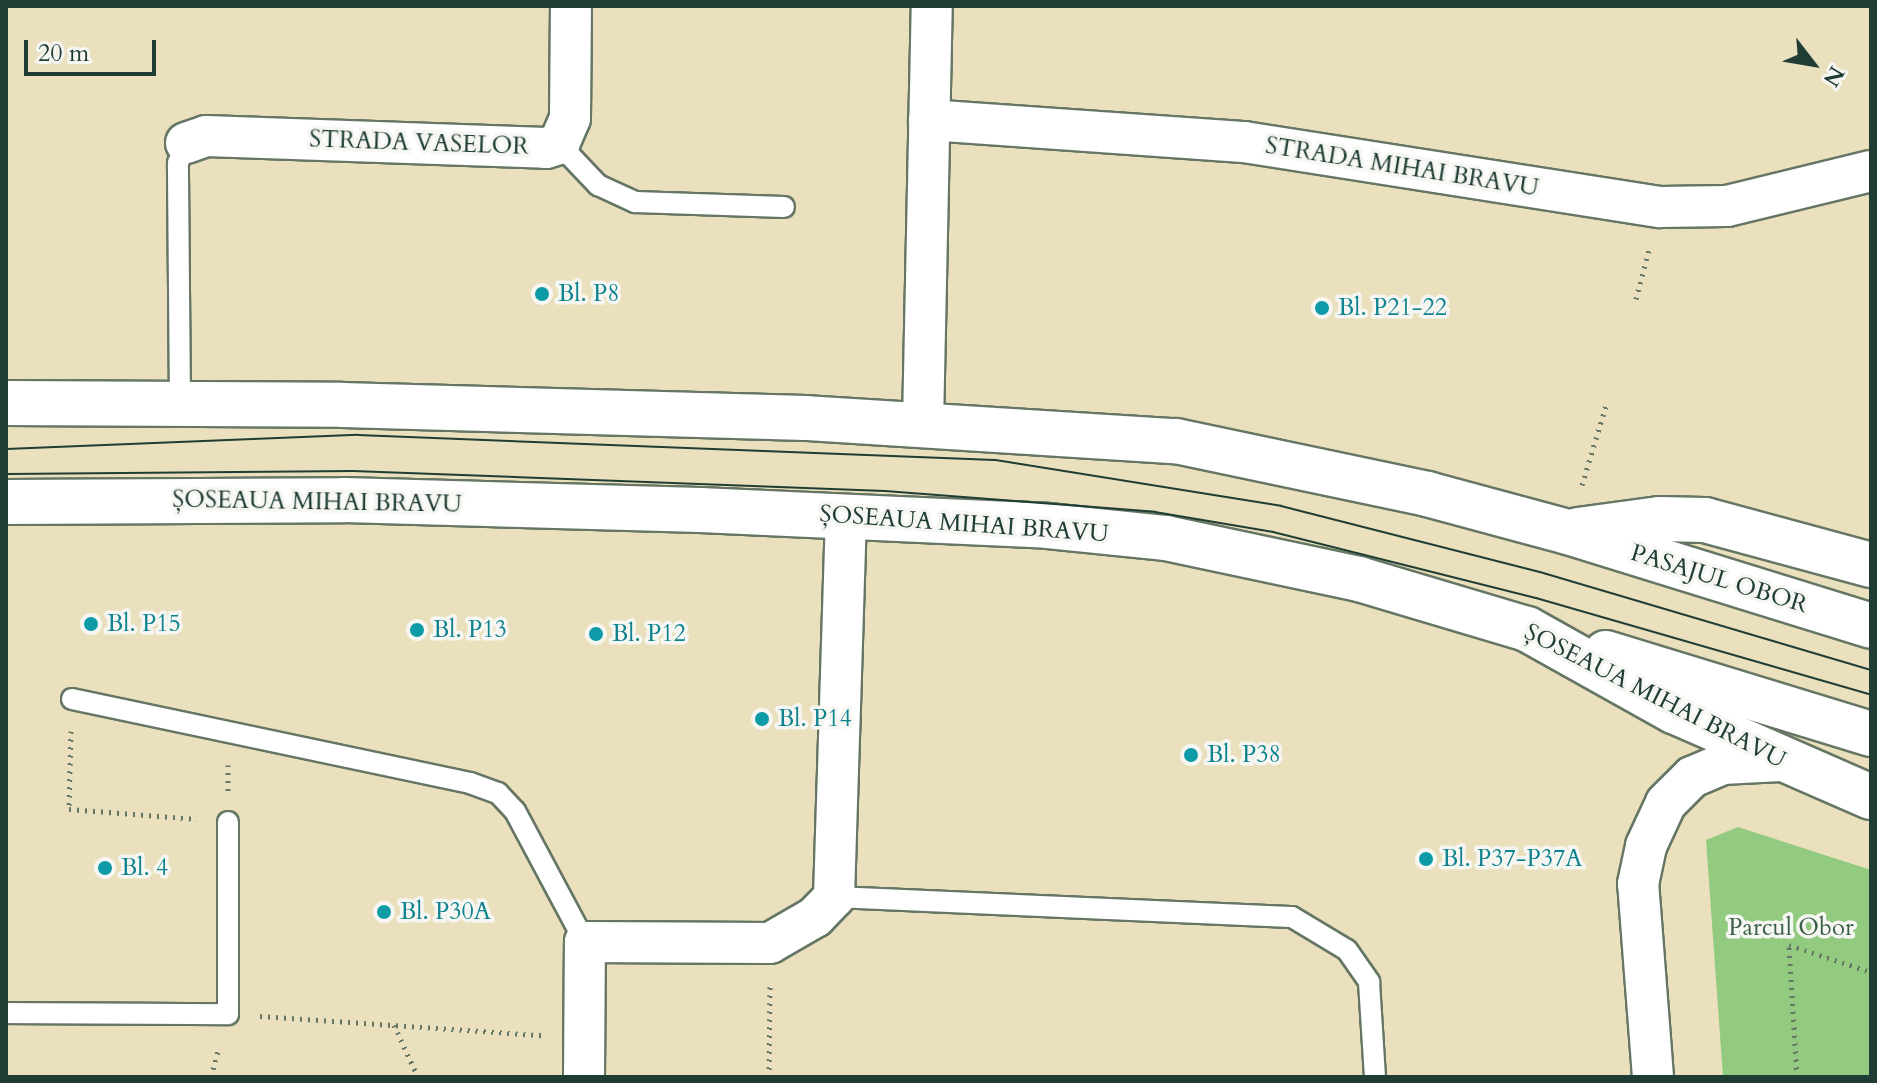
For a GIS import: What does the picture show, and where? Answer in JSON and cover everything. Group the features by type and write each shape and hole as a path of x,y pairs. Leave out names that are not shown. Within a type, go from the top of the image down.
{"main road":[{"path":"6,403 180,403 923,424 1176,441 1244,452 1568,532 1659,519 1705,520 1871,565"},
{"name":"ȘOSEAUA MIHAI BRAVU","path":"6,502 344,500 846,515 1166,538 1359,579 1527,629 1674,711 1780,761 1871,797"},
{"name":"PASAJUL OBOR","path":"1568,532 1871,626"},
{"path":"1527,629 1871,734"}],"street":[{"name":"STRADA VASELOR","path":"186,143 206,136 546,148 559,144 570,118 571,6"},
{"path":"923,424 932,6"},
{"name":"STRADA MIHAI BRAVU","path":"929,120 1244,142 1660,207 1727,206 1871,171"},
{"path":"584,1077 585,942 770,943 815,917 834,897 846,515"},
{"path":"1653,1077 1638,884 1646,846 1666,803 1692,777 1723,764 1780,761"}],"lane":[{"path":"180,403 178,163 186,143"},
{"path":"559,144 598,185 635,202 784,207"},
{"path":"72,699 470,783 498,793 515,811 585,942"},
{"path":"6,1013 228,1014 228,822"},
{"path":"834,897 1292,917 1347,950 1369,982 1375,1077"}],"path":[{"path":"1636,299 1660,207"},
{"path":"1568,532 1607,402"},
{"path":"72,699 69,809 228,822 228,732"},
{"path":"769,1077 770,943"},
{"path":"1797,1077 1789,945 1871,972"},
{"path":"228,1014 584,1038"},
{"path":"394,1025 418,1077"}],"green space":[{"name":"Parcul Obor","path":"1738,827 1871,870 1871,1077 1723,1077 1706,840"}],"tram line":[{"path":"6,449 358,435 995,460 1281,506 1540,572 1871,670"},
{"path":"6,474 353,471 885,491 1155,512 1273,532 1536,598 1871,695"}],"place":[{"name":"Bl. P8","path":"542,294"},
{"name":"Bl. P21-22","path":"1322,308"},
{"name":"Bl. P15","path":"91,624"},
{"name":"Bl. P13","path":"417,630"},
{"name":"Bl. P12","path":"596,634"},
{"name":"Bl. P14","path":"762,719"},
{"name":"Bl. P38","path":"1191,755"},
{"name":"Bl. P37-P37A","path":"1426,859"},
{"name":"Bl. 4","path":"105,868"},
{"name":"Bl. P30A","path":"384,912"}]}
